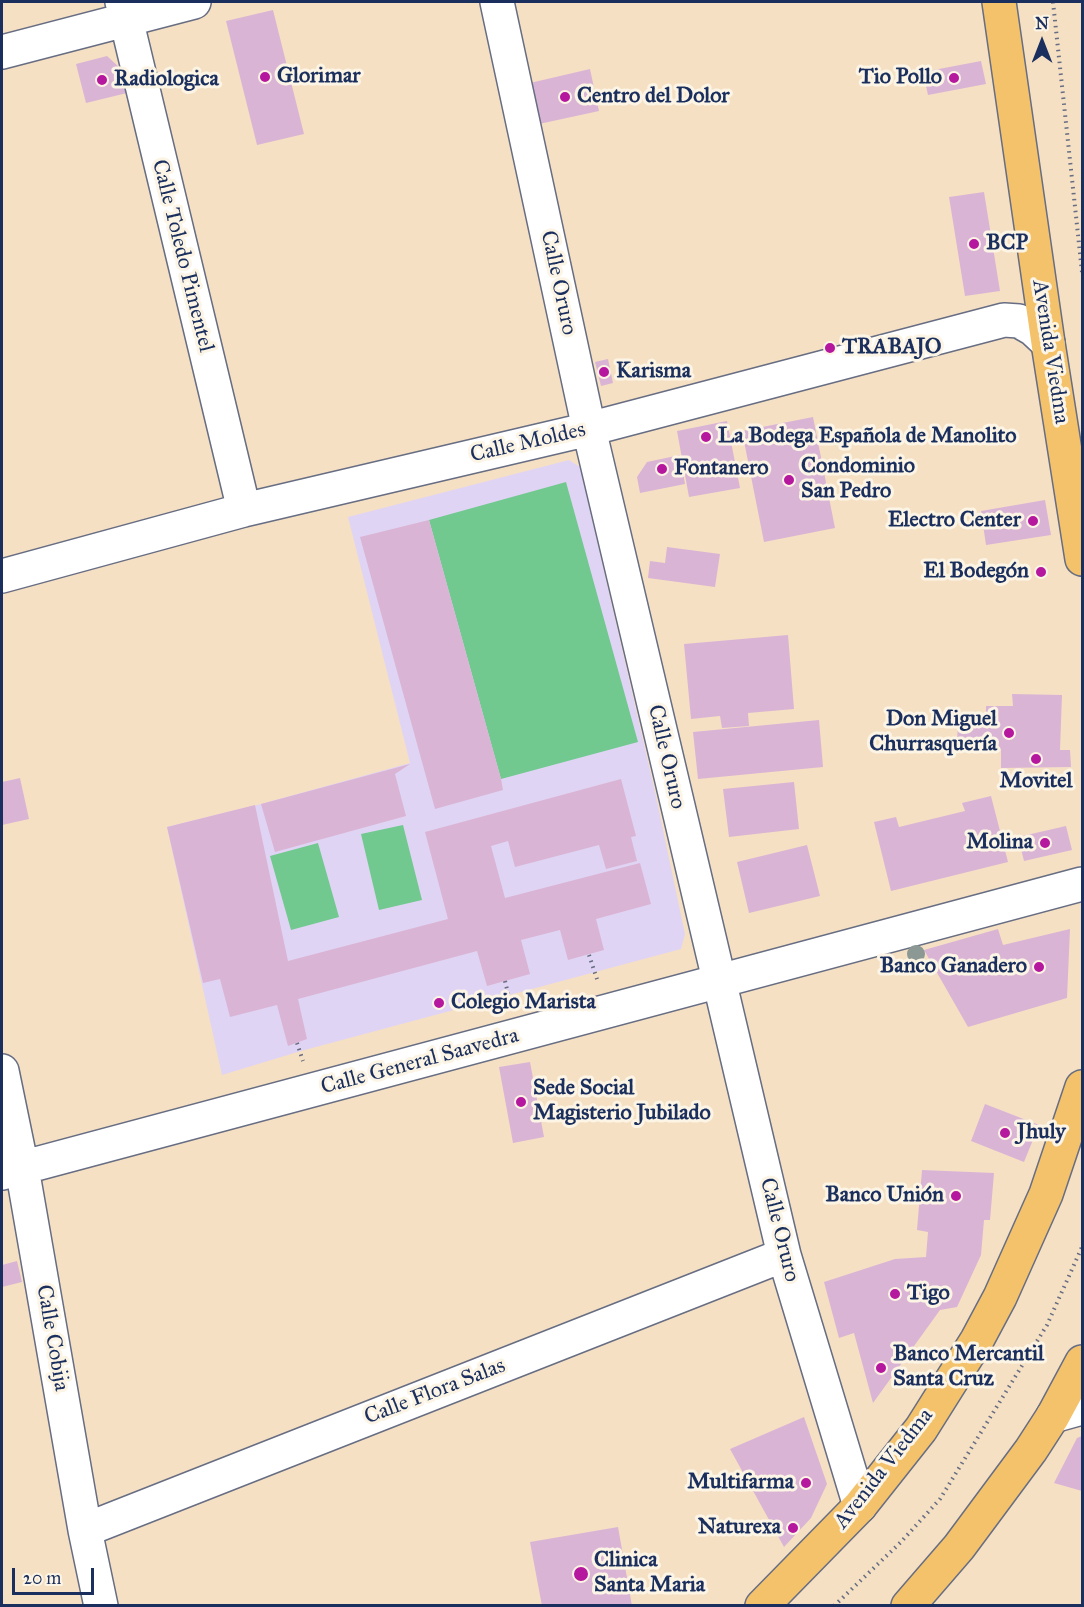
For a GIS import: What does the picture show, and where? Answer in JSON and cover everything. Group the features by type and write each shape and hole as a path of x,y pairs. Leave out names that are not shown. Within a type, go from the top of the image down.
{"main road":[{"name":"Avenida Viedma","path":"999,2 1048,343 1083,559"},
{"name":"Avenida Viedma","path":"762,1605 860,1506 921,1429 977,1340 1000,1297 1046,1194 1083,1087"},
{"path":"908,1605 959,1546 1031,1450 1068,1412 1083,1362"}],"street":[{"path":"2,52 123,10 194,2"},
{"name":"Calle Oruro","path":"497,2 589,429 784,1255 860,1506"},
{"name":"Calle Toledo Pimentel","path":"123,10 244,510"},
{"name":"Calle Moldes","path":"2,576 244,510 589,429 1004,320 1019,321 1033,329 1048,343"},
{"name":"Calle General Saavedra","path":"12,1171 1083,884"},
{"name":"Calle Cobija","path":"2,1071 12,1171 101,1605"},
{"name":"Calle Flora Salas","path":"85,1530 784,1255"}],"path":[{"path":"1053,2 1083,272"},
{"path":"834,1605 901,1542 940,1499 1047,1325 1083,1247"}],"shaded area":[{"path":"569,460 580,467 655,792 685,934 681,949 301,1051 222,1075 167,827 410,763 348,517"}],"green space":[{"path":"566,482 638,742 501,779 429,520"},
{"path":"403,825 422,900 379,910 361,834"},
{"path":"318,843 339,917 291,930 270,856"}],"building":[{"name":"Glorimar","path":"273,10 304,134 257,145 226,21"},
{"name":"Radiologica","path":"107,56 120,68 127,93 86,103 76,64"},
{"name":"Tio Pollo","path":"981,61 986,84 928,95 923,72"},
{"name":"Centro del Dolor","path":"590,69 599,111 539,124 530,83"},
{"name":"BCP","path":"984,192 1000,291 965,296 949,197"},
{"name":"Karisma","path":"608,359 613,383 601,386 595,362"},
{"name":"Condominio San Pedro","path":"813,417 835,528 764,542 742,431"},
{"path":"727,421 740,488 689,497 677,431"},
{"name":"Fontanero","path":"680,455 685,484 640,493 637,477 647,462"},
{"path":"1045,500 1051,535 986,545 981,511"},
{"path":"429,520 503,790 435,809 360,537"},
{"path":"667,547 720,554 715,587 648,578 650,561 665,563"},
{"path":"788,635 794,709 748,713 749,726 722,728 720,716 691,719 684,644"},
{"name":"Don Miguel Churrasquería","path":"1012,694 1062,695 1060,750 1070,750 1071,767 1001,768 1001,749 957,748 958,717 986,718 986,706 1013,706"},
{"path":"819,720 823,767 698,779 693,732"},
{"path":"410,764 395,774 406,816 275,852 261,804"},
{"path":"20,778 29,819 2,825 2,782"},
{"path":"621,779 636,836 631,837 637,861 606,869 599,845 515,867 508,841 491,846 505,898 640,863 651,904 596,919 604,950 568,960 560,930 521,940 530,974 487,986 477,951 298,999 307,1039 288,1046 277,1005 230,1017 220,979 203,983 167,827 255,805 288,961 448,919 425,832"},
{"path":"794,782 799,829 729,837 723,789"},
{"path":"991,796 1008,862 891,891 874,822 896,817 899,827 965,811 962,803"},
{"name":"Molina","path":"1066,826 1072,850 1024,861 1018,837"},
{"path":"807,845 820,896 749,913 737,862"},
{"path":"998,929 1003,945 1070,929 1067,998 968,1027 924,950"},
{"name":"Sede Social Magisterio Jubilado","path":"530,1062 544,1137 513,1143 499,1067"},
{"name":"Jhuly","path":"985,1104 1039,1125 1024,1162 971,1141"},
{"path":"922,1170 994,1173 990,1220 984,1220 981,1255 957,1307 940,1310 873,1403 854,1333 839,1338 824,1282 895,1259 926,1257 928,1232 917,1230"},
{"path":"17,1261 22,1282 2,1287 2,1265"},
{"path":"804,1417 827,1484 811,1518 784,1547 730,1449"},
{"path":"1082,1436 1082,1491 1054,1483 1077,1438"},
{"name":"Clinica Santa Maria","path":"618,1527 632,1606 542,1606 530,1542"}],"place":[{"name":"Glorimar","path":"265,77"},
{"name":"Tio Pollo","path":"954,78"},
{"name":"Radiologica","path":"102,80"},
{"name":"Centro del Dolor","path":"565,97"},
{"name":"BCP","path":"974,244"},
{"name":"TRABAJO","path":"830,348"},
{"name":"Karisma","path":"604,372"},
{"name":"La Bodega Española de Manolito","path":"706,437"},
{"name":"Fontanero","path":"662,469"},
{"name":"Condominio San Pedro","path":"789,480"},
{"name":"Electro Center","path":"1033,521"},
{"name":"El Bodegón","path":"1041,572"},
{"name":"Don Miguel Churrasquería","path":"1009,733"},
{"name":"Movitel","path":"1036,759"},
{"name":"Molina","path":"1045,843"},
{"name":"Banco Ganadero","path":"1039,967"},
{"name":"Colegio Marista","path":"439,1003"},
{"name":"Sede Social Magisterio Jubilado","path":"521,1102"},
{"name":"Jhuly","path":"1005,1133"},
{"name":"Banco Unión","path":"956,1196"},
{"name":"Tigo","path":"895,1294"},
{"name":"Banco Mercantil Santa Cruz","path":"881,1368"},
{"name":"Multifarma","path":"806,1483"},
{"name":"Naturexa","path":"793,1528"},
{"name":"Clinica Santa Maria","path":"581,1574"}]}
